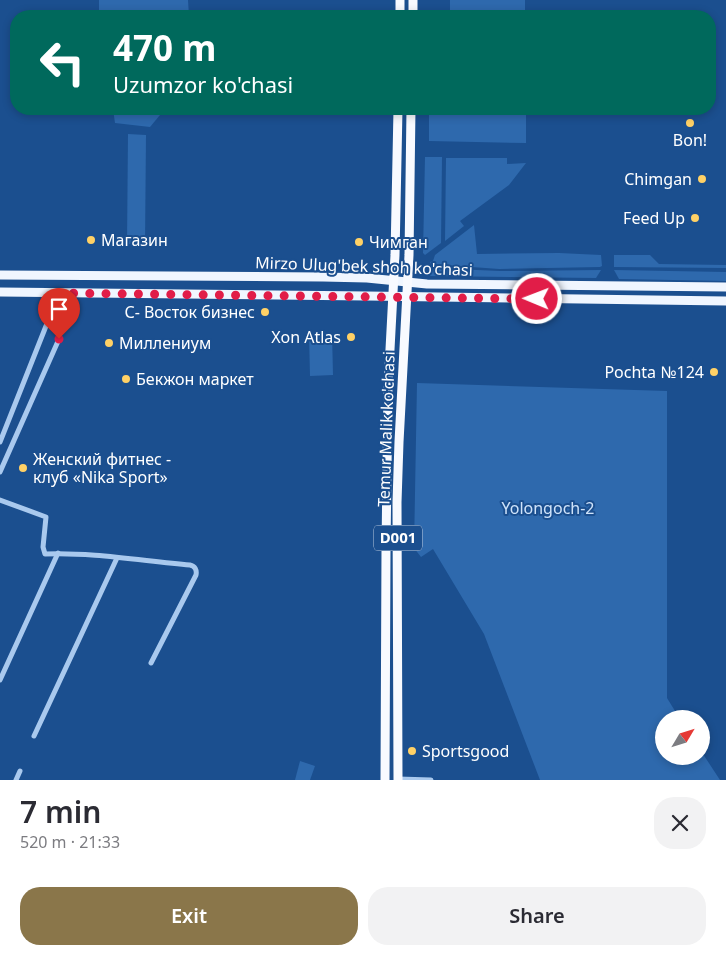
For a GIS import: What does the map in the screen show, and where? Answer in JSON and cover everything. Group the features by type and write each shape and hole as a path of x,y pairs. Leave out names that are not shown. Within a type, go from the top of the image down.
{"highway":[{"name":"Temur Malik ko'chasi","path":"385,780 388,388 394,281 398,115"},
{"name":"Temur Malik ko'chasi","path":"398,779 397,502 407,297 411,115"}],"main road":[{"name":"Mirzo Ulug'bek shoh ko'chasi","path":"0,274 358,278 427,284 726,287"},
{"path":"142,276 142,294"},
{"path":"214,276 214,294"},
{"path":"537,285 537,299"},
{"name":"Mirzo Ulug'bek shoh ko'chasi","path":"0,292 726,302"}],"street":[{"path":"0,442 48,321 52,293"},
{"path":"0,472 59,339 59,327 52,293"},
{"path":"0,500 46,517 43,551 45,554 58,553 117,558 190,565 194,567 196,575 152,663"},
{"path":"0,680 58,553"},
{"path":"34,736 117,558"},
{"path":"16,780 20,771"},
{"path":"398,779 431,780"}],"green space":[{"path":"99,0 188,0 189,10 99,10"},
{"path":"450,0 525,0 525,10 450,10"},
{"path":"114,115 160,115 150,127 115,123"},
{"path":"429,115 526,115 526,143 429,141"},
{"path":"128,134 146,135 145,244 127,244"},
{"path":"425,157 442,157 441,243 425,255 423,253"},
{"path":"446,158 507,158 507,164 526,163 509,185 460,221 464,226 445,241"},
{"path":"474,225 477,254 559,253 601,255 602,266 499,269 431,264 430,262 433,261 435,255"},
{"path":"614,255 650,255 659,264 726,265 726,268 614,267"},
{"path":"431,268 500,271 601,270 596,278 430,276"},
{"path":"614,270 726,272 726,281 619,279"},
{"path":"309,333 332,333 333,375 310,376"},
{"name":"Yolongoch-2","path":"417,383 667,391 667,698 674,710 655,710 655,765 710,765 720,780 540,780 484,634 433,549 421,557 414,548"},
{"path":"300,761 315,766 310,780 295,780"}],"place":[{"name":"Bon!","path":"690,123"},
{"name":"Chimgan","path":"702,179"},
{"name":"Feed Up","path":"695,218"},
{"name":"Магазин","path":"91,240"},
{"name":"Чимган","path":"359,242"},
{"name":"С- Восток бизнес","path":"265,312"},
{"name":"Xon Atlas","path":"351,337"},
{"name":"Миллениум","path":"109,343"},
{"name":"Pochta №124","path":"714,372"},
{"name":"Бекжон маркет","path":"126,379"},
{"name":"Женский фитнес - клуб «Nika Sport»","path":"23,468"},
{"name":"Sportsgood","path":"412,751"}],"route":[{"path":"59,339 59,327 55,312 55,293 537,299"}]}
